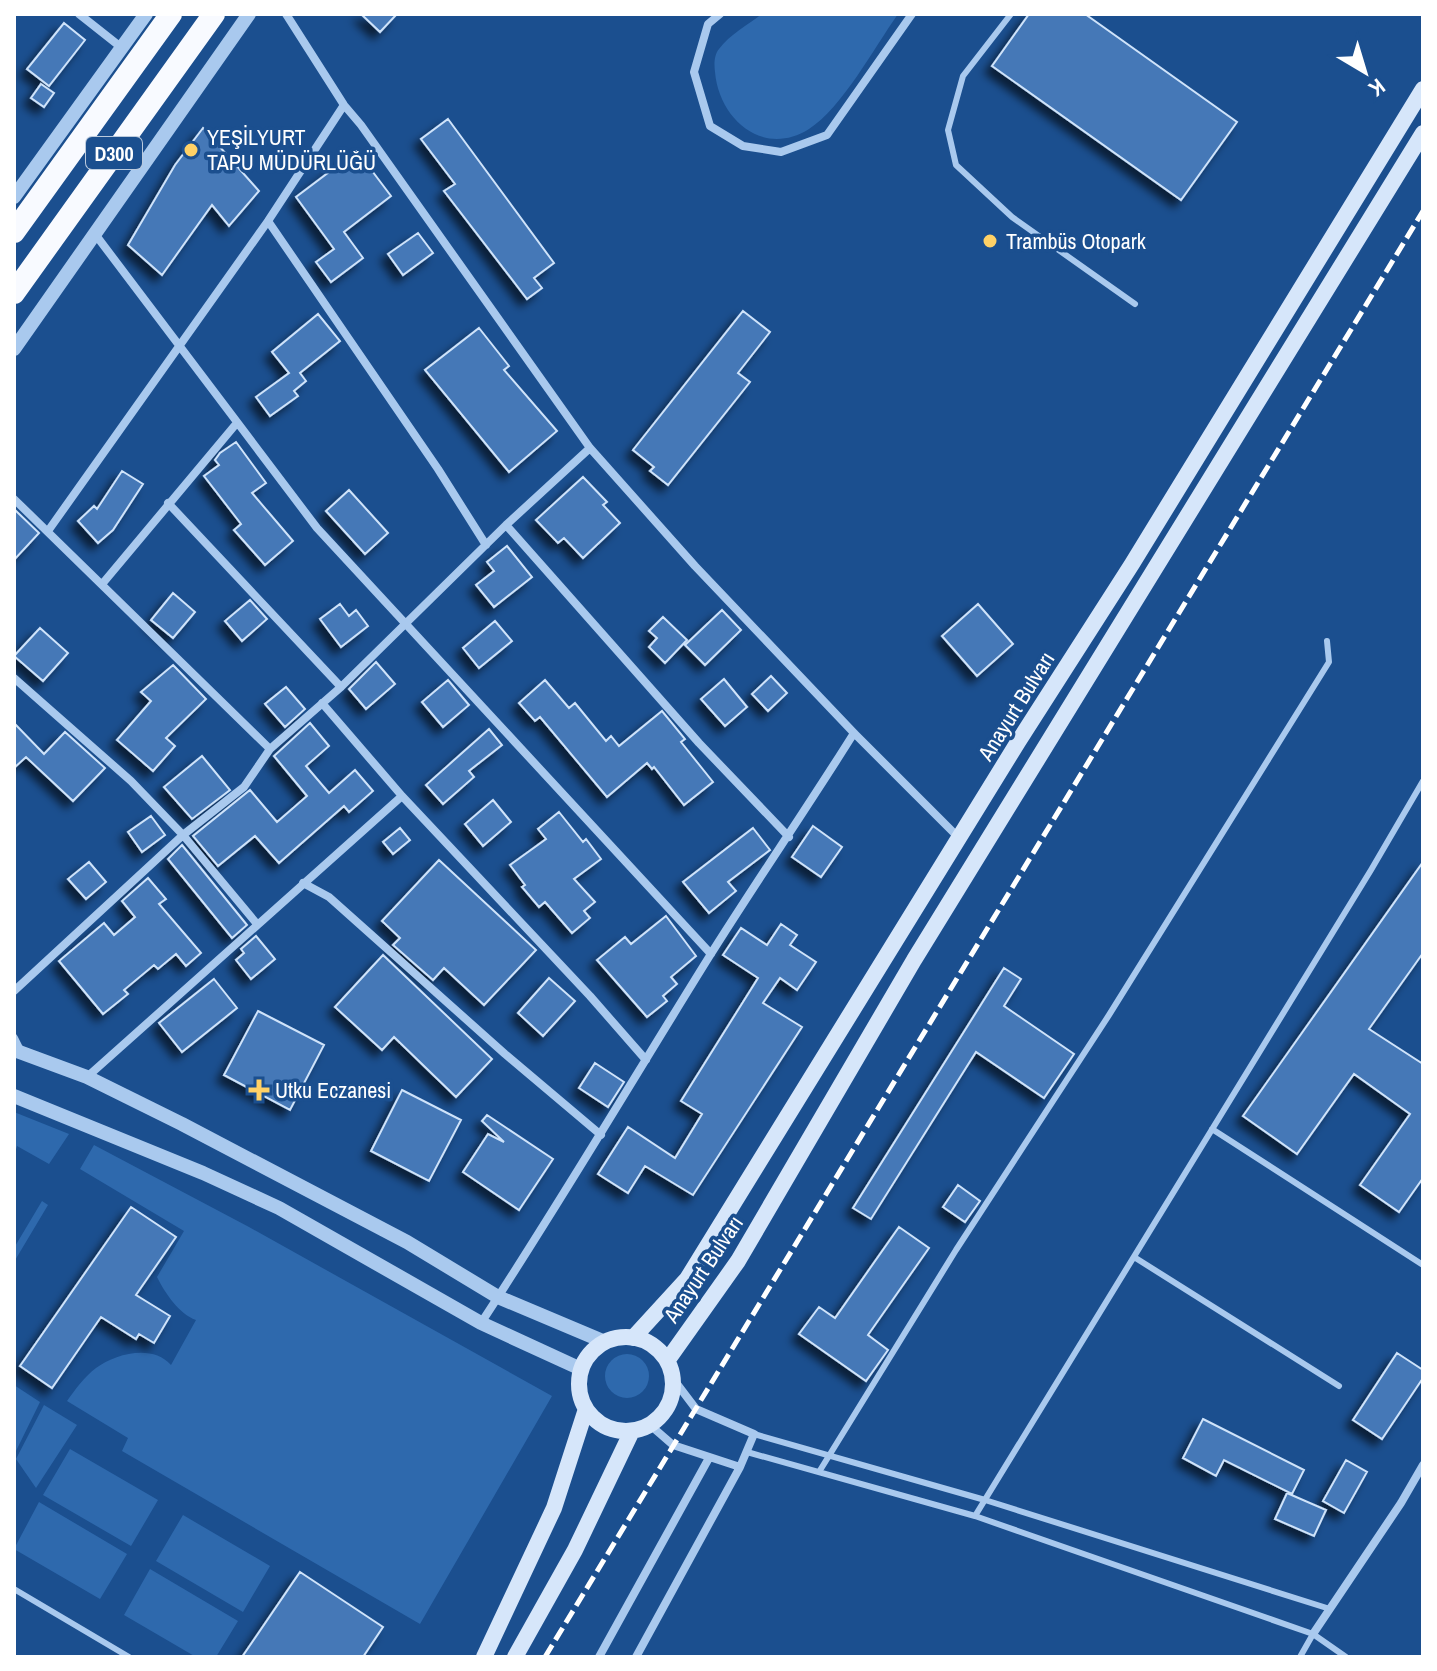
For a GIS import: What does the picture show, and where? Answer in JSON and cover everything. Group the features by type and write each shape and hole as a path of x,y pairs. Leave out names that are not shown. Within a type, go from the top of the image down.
{"highway":[{"name":"D300","path":"18,214 171,14"},
{"name":"D300","path":"14,293 214,14"}],"main road":[{"name":"Anayurt Bulvarı","path":"633,1338 687,1279 1423,89"},
{"name":"Anayurt Bulvarı","path":"667,1361 738,1261 914,960 1423,133"},
{"path":"633,1338 652,1344 667,1361 674,1380 670,1404 650,1425 632,1431 604,1427 586,1409 580,1397 581,1369 588,1356 605,1342 633,1338"},
{"path":"484,1657 554,1508 586,1409"},
{"path":"515,1657 575,1550 632,1431"}],"street":[{"path":"79,14 123,48"},
{"path":"18,214 53,144 146,14"},
{"path":"14,349 249,14"},
{"path":"286,14 344,105 590,448 695,566 959,838"},
{"path":"720,14 708,24 694,72 710,126 743,146 781,152 827,135 912,14"},
{"path":"48,531 268,221 344,105"},
{"path":"18,214 53,144"},
{"path":"268,221 438,469 486,545"},
{"path":"95,234 317,528 711,954"},
{"path":"103,583 236,424"},
{"path":"14,991 183,835 244,787 270,749 341,687 506,525 590,448"},
{"path":"14,499 270,749"},
{"path":"168,503 341,687"},
{"path":"506,525 689,732 789,837"},
{"path":"14,678 131,781 183,835 257,924"},
{"path":"322,703 402,796 646,1060"},
{"path":"481,1323 711,954 854,733"},
{"path":"87,1077 402,796"},
{"path":"303,883 329,897 601,1135"},
{"path":"14,1038 18,1052 87,1077 407,1242 498,1297 605,1342"},
{"path":"14,1096 203,1173 279,1208 481,1323 581,1369"},
{"path":"636,1657 740,1467 754,1434 696,1409 674,1380"},
{"path":"650,1425 673,1445 740,1467"},
{"path":"599,1657 709,1458"},
{"path":"1313,1634 1423,1465"}],"lane":[{"path":"1011,14 963,76 948,130 956,165 1012,217 1135,304"},
{"path":"819,1472 1329,662 1327,641"},
{"path":"975,1516 1423,781"},
{"path":"1212,1129 1423,1265"},
{"path":"1134,1257 1339,1386"},
{"path":"754,1434 985,1500 1330,1609"},
{"path":"747,1452 975,1516 1313,1634 1346,1657"},
{"path":"14,1589 129,1657"},
{"path":"1300,1657 1313,1634"}],"shaded area":[{"path":"762,14 898,14 833,107 809,129 792,137 775,139 746,129 734,118 718,89 715,72 716,54 723,44"},
{"path":"14,1112 69,1134 49,1164 17,1146 14,1156"},
{"path":"94,1145 249,1227 552,1396 420,1624 122,1451 128,1438 67,1401 92,1372 114,1358 134,1353 154,1354 171,1365 196,1320 178,1308 157,1277 184,1231 80,1169"},
{"path":"42,1201 48,1205 14,1262 14,1248"},
{"path":"627,1354 642,1361 649,1376 642,1391 627,1398 612,1391 605,1376 612,1361"},
{"path":"14,1385 40,1402 16,1451 14,1450"},
{"path":"44,1405 77,1425 36,1488 16,1459"},
{"path":"70,1449 158,1500 131,1546 43,1495"},
{"path":"39,1502 127,1554 100,1599 14,1549"},
{"path":"183,1515 270,1566 243,1612 156,1561"},
{"path":"150,1569 238,1621 216,1657 196,1657 124,1615"}],"building":[{"path":"361,14 397,14 380,32"},
{"path":"1029,14 1085,14 1237,122 1181,200 992,66"},
{"path":"64,23 85,40 49,86 27,69"},
{"path":"41,84 54,93 44,107 31,98"},
{"path":"448,119 554,263 534,278 542,288 527,299 444,191 455,184 421,139"},
{"path":"203,128 259,191 229,226 212,205 162,275 128,245 175,165"},
{"path":"357,151 391,196 344,232 363,258 331,282 316,262 334,249 296,197"},
{"path":"418,233 433,253 403,275 388,254"},
{"path":"743,311 770,332 738,373 750,382 668,485 650,471 654,467 633,450"},
{"path":"318,314 340,341 300,373 306,381 294,391 298,396 270,416 256,397 289,373 272,352"},
{"path":"479,328 509,366 504,370 557,431 509,472 425,370"},
{"path":"236,442 266,483 252,493 293,541 265,565 234,530 241,524 204,476 219,465 215,460 220,453"},
{"path":"122,471 143,484 113,530 98,543 78,521 94,506 97,509"},
{"path":"583,477 607,502 603,505 620,523 583,558 564,538 558,543 536,520"},
{"path":"349,490 388,533 365,554 326,511"},
{"path":"14,509 39,533 14,560"},
{"path":"507,546 532,577 494,607 476,585 494,571 487,562"},
{"path":"173,593 195,612 173,638 151,620"},
{"path":"250,600 267,619 242,641 225,621"},
{"path":"340,604 349,616 356,610 368,626 341,647 320,619"},
{"path":"978,604 1013,644 977,676 942,636"},
{"path":"722,610 741,630 705,665 685,645"},
{"path":"663,617 687,640 665,663 649,647 657,638 649,631"},
{"path":"495,621 512,641 479,668 463,648"},
{"path":"40,628 68,653 43,681 14,656"},
{"path":"376,662 395,684 366,709 349,689"},
{"path":"173,665 206,699 166,738 175,746 153,771 117,740 151,701 141,692"},
{"path":"771,676 787,693 768,711 752,694"},
{"path":"724,679 747,707 725,726 701,699"},
{"path":"448,680 469,705 443,727 422,702"},
{"path":"545,680 569,708 575,703 606,741 611,736 619,746 662,711 685,739 681,742 713,782 684,805 654,767 652,769 647,763 607,797 540,717 535,721 519,703"},
{"path":"286,687 305,709 285,727 265,704"},
{"path":"14,723 44,754 65,732 105,768 73,801 26,757 14,768"},
{"path":"310,723 329,746 306,766 329,793 355,770 373,791 349,812 344,806 279,863 255,836 218,866 193,836 250,790 277,822 307,796 274,756"},
{"path":"489,729 502,745 469,771 474,777 443,804 426,785"},
{"path":"202,756 230,790 192,819 164,787"},
{"path":"493,800 511,822 483,846 465,824"},
{"path":"559,812 601,859 574,879 595,902 584,911 590,918 572,933 545,902 539,907 522,887 525,885 510,865 546,839 538,829"},
{"path":"151,816 165,835 142,852 128,832"},
{"path":"813,826 842,847 821,877 792,857"},
{"path":"400,828 410,840 393,854 383,842"},
{"path":"753,828 770,850 728,882 736,891 709,913 683,882"},
{"path":"182,845 247,925 232,938 168,859"},
{"path":"439,860 536,950 484,1005 444,968 433,980 393,945 400,938 382,921"},
{"path":"89,862 106,882 86,899 68,879"},
{"path":"1423,862 1423,953 1369,1029 1423,1064 1423,1178 1399,1212 1360,1185 1410,1114 1354,1074 1297,1154 1243,1116"},
{"path":"148,878 166,899 159,904 201,953 186,966 176,954 158,969 154,965 124,990 128,994 103,1014 59,961 104,923 114,935 135,917 122,901"},
{"path":"666,916 696,956 671,977 677,984 663,996 667,1001 647,1017 597,960 625,937 631,944"},
{"path":"781,924 797,935 790,945 816,962 797,990 780,978 763,1003 802,1027 693,1195 645,1166 628,1193 598,1174 628,1127 675,1158 702,1114 681,1101 758,978 723,955 741,928 767,945"},
{"path":"256,936 275,959 251,979 236,960 244,953 241,949"},
{"path":"383,955 492,1059 456,1097 394,1037 382,1050 335,1007"},
{"path":"1004,968 1021,979 1004,1006 1074,1054 1044,1098 976,1052 871,1219 853,1208"},
{"path":"549,978 575,1001 543,1036 518,1013"},
{"path":"214,979 237,1008 182,1052 159,1023"},
{"path":"258,1011 324,1045 290,1110 224,1075"},
{"path":"595,1063 624,1082 608,1107 579,1088"},
{"path":"402,1090 461,1120 429,1181 371,1151"},
{"path":"487,1115 553,1159 519,1210 463,1172 488,1134 504,1142 482,1121"},
{"path":"958,1185 980,1201 965,1222 943,1207"},
{"path":"131,1207 176,1237 136,1295 170,1316 154,1343 139,1334 136,1339 101,1317 52,1388 20,1366"},
{"path":"899,1227 929,1248 868,1335 888,1350 866,1381 799,1334 819,1307 835,1318"},
{"path":"1397,1353 1423,1370 1423,1378 1382,1439 1353,1420"},
{"path":"1203,1419 1304,1470 1292,1494 1224,1460 1216,1476 1183,1458"},
{"path":"1346,1460 1367,1472 1344,1513 1323,1501"},
{"path":"1287,1493 1326,1510 1314,1536 1275,1519"},
{"path":"300,1572 383,1627 363,1657 242,1657"}],"railway":[{"path":"545,1657 1423,211"}],"place":[{"name":"YEŞİLYURT TAPU MÜDÜRLÜĞÜ","path":"191,150"},
{"name":"Trambüs Otopark","path":"990,241"},
{"name":"Utku Eczanesi","path":"259,1090"}]}
